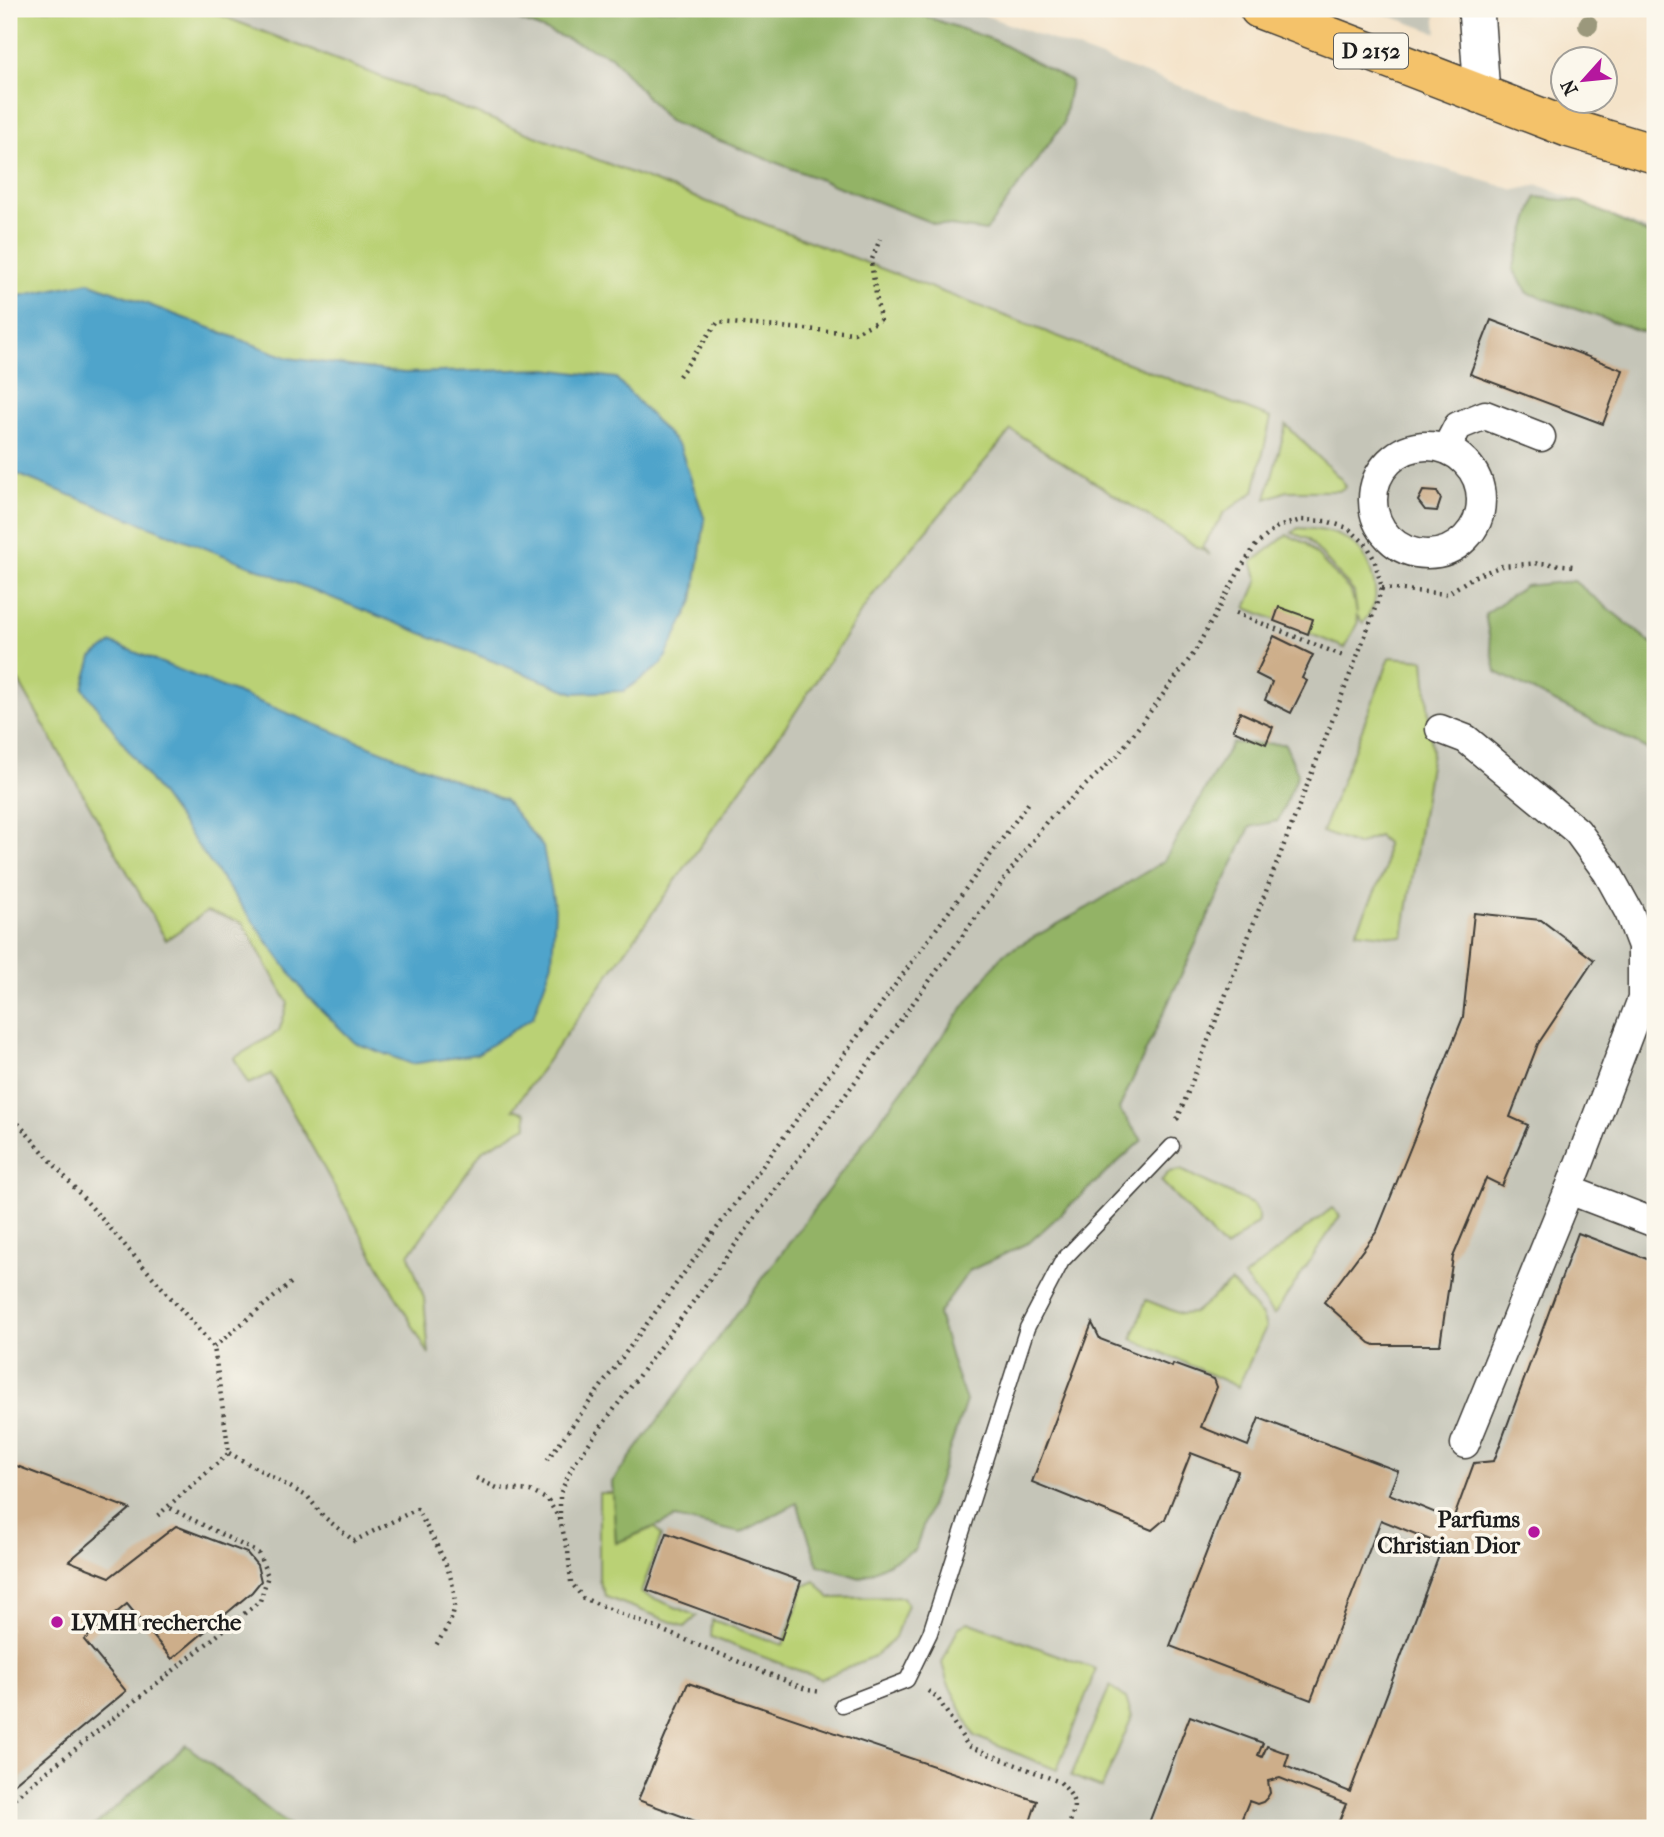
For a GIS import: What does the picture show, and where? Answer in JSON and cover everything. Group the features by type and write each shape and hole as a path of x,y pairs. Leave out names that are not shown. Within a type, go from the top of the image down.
{"main road":[{"name":"D 2152","path":"1259,9 1569,128 1655,153"},
{"name":"D 2152","path":"1569,128 1655,177"}],"street":[{"path":"1476,9 1482,94"},
{"path":"1446,449 1458,426 1485,415 1541,437"},
{"path":"1440,729 1466,739 1577,831 1607,872 1629,912 1642,946 1642,999 1569,1190 1465,1444"},
{"path":"1569,1190 1655,1223"}],"lane":[{"path":"842,1705 907,1680 930,1633 1027,1328 1062,1261 1172,1146"}],"path":[{"path":"679,376 718,322 854,333 880,320 871,262 880,239"},
{"path":"824,1693 808,1690 583,1598 571,1582 568,1551 560,1520 560,1494 573,1465 1047,821 1117,756 1194,653 1256,545 1277,527 1301,520 1326,521 1348,528 1367,545 1382,588 1178,1118 1169,1126"},
{"path":"1382,588 1447,594 1473,577 1503,566 1541,563 1573,566"},
{"path":"1236,613 1346,657"},
{"path":"547,1461 1030,801"},
{"path":"9,1113 214,1348 229,1453"},
{"path":"214,1348 292,1282"},
{"path":"156,1517 229,1453"},
{"path":"229,1453 308,1497 323,1516 354,1541 417,1509 449,1571 455,1597 452,1618 435,1647"},
{"path":"476,1478 496,1488 530,1491 548,1500 560,1520"},
{"path":"9,1802 260,1601 268,1576 258,1553 168,1507"},
{"path":"907,1680 937,1697 968,1746 1060,1782 1071,1794 1075,1807 1068,1828"}],"shaded area":[{"name":"Parfums Christian Dior","path":"9,9 967,9 1234,106 1515,190 1539,185 1655,233 1655,1828 9,1828"},
{"path":"1371,9 1435,9 1437,33"}],"green space":[{"path":"9,9 204,9 1271,418 1254,492 1224,513 1202,547 1210,555 1011,430 871,597 795,713 513,1109 526,1113 527,1126 483,1150 409,1255 424,1298 429,1355 271,1074 248,1084 234,1058 279,1031 288,1003 243,923 207,911 166,940 9,664"},
{"path":"491,9 904,9 994,40 1071,81 1063,124 986,231 935,224 668,121 611,56"},
{"path":"1536,197 1581,202 1655,237 1655,336 1528,293 1513,269"},
{"path":"1286,425 1342,480 1345,487 1339,491 1287,491 1266,499"},
{"path":"1298,528 1322,530 1343,537 1360,550 1367,560 1374,584 1374,604 1363,623 1356,614 1358,622 1345,648 1246,608 1258,580 1252,562 1287,535 1306,543 1351,592 1357,613 1354,592 1308,539 1292,533"},
{"path":"1574,581 1655,646 1655,753 1496,672 1485,614 1525,586"},
{"path":"1390,657 1424,660 1432,752 1403,937 1356,932 1385,870 1386,843 1378,836 1357,845 1322,832"},
{"path":"1232,743 1285,744 1298,774 1278,821 1250,827 1119,1109 1142,1140 1030,1242 969,1271 938,1314 966,1401 915,1550 860,1578 818,1565 797,1503 741,1533 675,1518 616,1543 612,1482 1003,954 1087,908 1164,861"},
{"path":"1181,1170 1254,1205 1258,1222 1225,1249 1161,1181 1169,1172"},
{"path":"1332,1208 1340,1216 1274,1315 1244,1277"},
{"path":"1231,1282 1262,1316 1266,1327 1238,1387 1132,1339 1146,1300 1181,1314 1194,1313"},
{"path":"599,1493 613,1493 616,1543 655,1527 661,1536 641,1593 697,1616 685,1627 606,1597 599,1580"},
{"path":"815,1581 830,1598 903,1597 907,1604 895,1637 877,1655 821,1679 711,1637 712,1620 783,1645 804,1586"},
{"path":"968,1622 1096,1669 1057,1770 974,1736 947,1681 942,1663 958,1628"},
{"path":"1110,1686 1126,1698 1132,1717 1102,1788 1071,1776"},
{"path":"186,1745 292,1828 92,1828"}],"water":[{"path":"89,282 289,358 404,373 547,369 616,378 680,447 705,520 693,601 662,664 624,691 574,693 9,471 9,302 18,296"},
{"path":"112,643 505,800 543,847 555,909 552,963 533,1017 477,1054 412,1064 355,1043 307,996 83,688 92,657"}],"building":[{"path":"1491,320 1623,370 1603,424 1470,374"},
{"path":"1423,491 1437,492 1441,499 1437,511 1425,510 1418,501"},
{"path":"1279,607 1313,619 1308,634 1274,621"},
{"path":"1274,636 1313,655 1302,678 1307,681 1291,713 1265,700 1272,682 1256,674"},
{"path":"1240,712 1273,727 1266,744 1233,730"},
{"path":"1474,913 1541,920 1594,960 1538,1044 1510,1117 1528,1125 1502,1186 1486,1178 1453,1257 1440,1345 1375,1345 1324,1302 1377,1231 1463,1017"},
{"name":"Parfums Christian Dior","path":"1578,1233 1655,1262 1655,1828 1336,1828 1346,1804 1280,1778 1268,1781 1270,1793 1263,1802 1257,1804 1249,1801 1238,1828 1147,1828 1190,1716 1263,1743 1258,1755 1262,1757 1267,1746 1289,1754 1285,1766 1350,1792 1443,1545 1381,1520 1311,1700 1170,1646 1238,1471 1191,1453 1165,1519 1152,1530 1032,1482 1092,1323 1100,1339 1172,1367 1173,1364 1214,1379 1217,1387 1201,1427 1248,1446 1259,1418 1398,1471 1389,1494 1453,1520 1474,1463 1494,1461"},
{"name":"LVMH recherche","path":"9,1463 130,1509 69,1561 110,1577 176,1526 247,1553 257,1565 261,1581 252,1592 172,1659 127,1604 84,1640 126,1691 9,1788"},
{"path":"667,1533 801,1581 781,1639 647,1590"},
{"path":"688,1683 1037,1801 1028,1828 714,1828 638,1800"}],"place":[{"name":"Parfums Christian Dior","path":"1534,1532"},
{"name":"LVMH recherche","path":"57,1622"}]}
